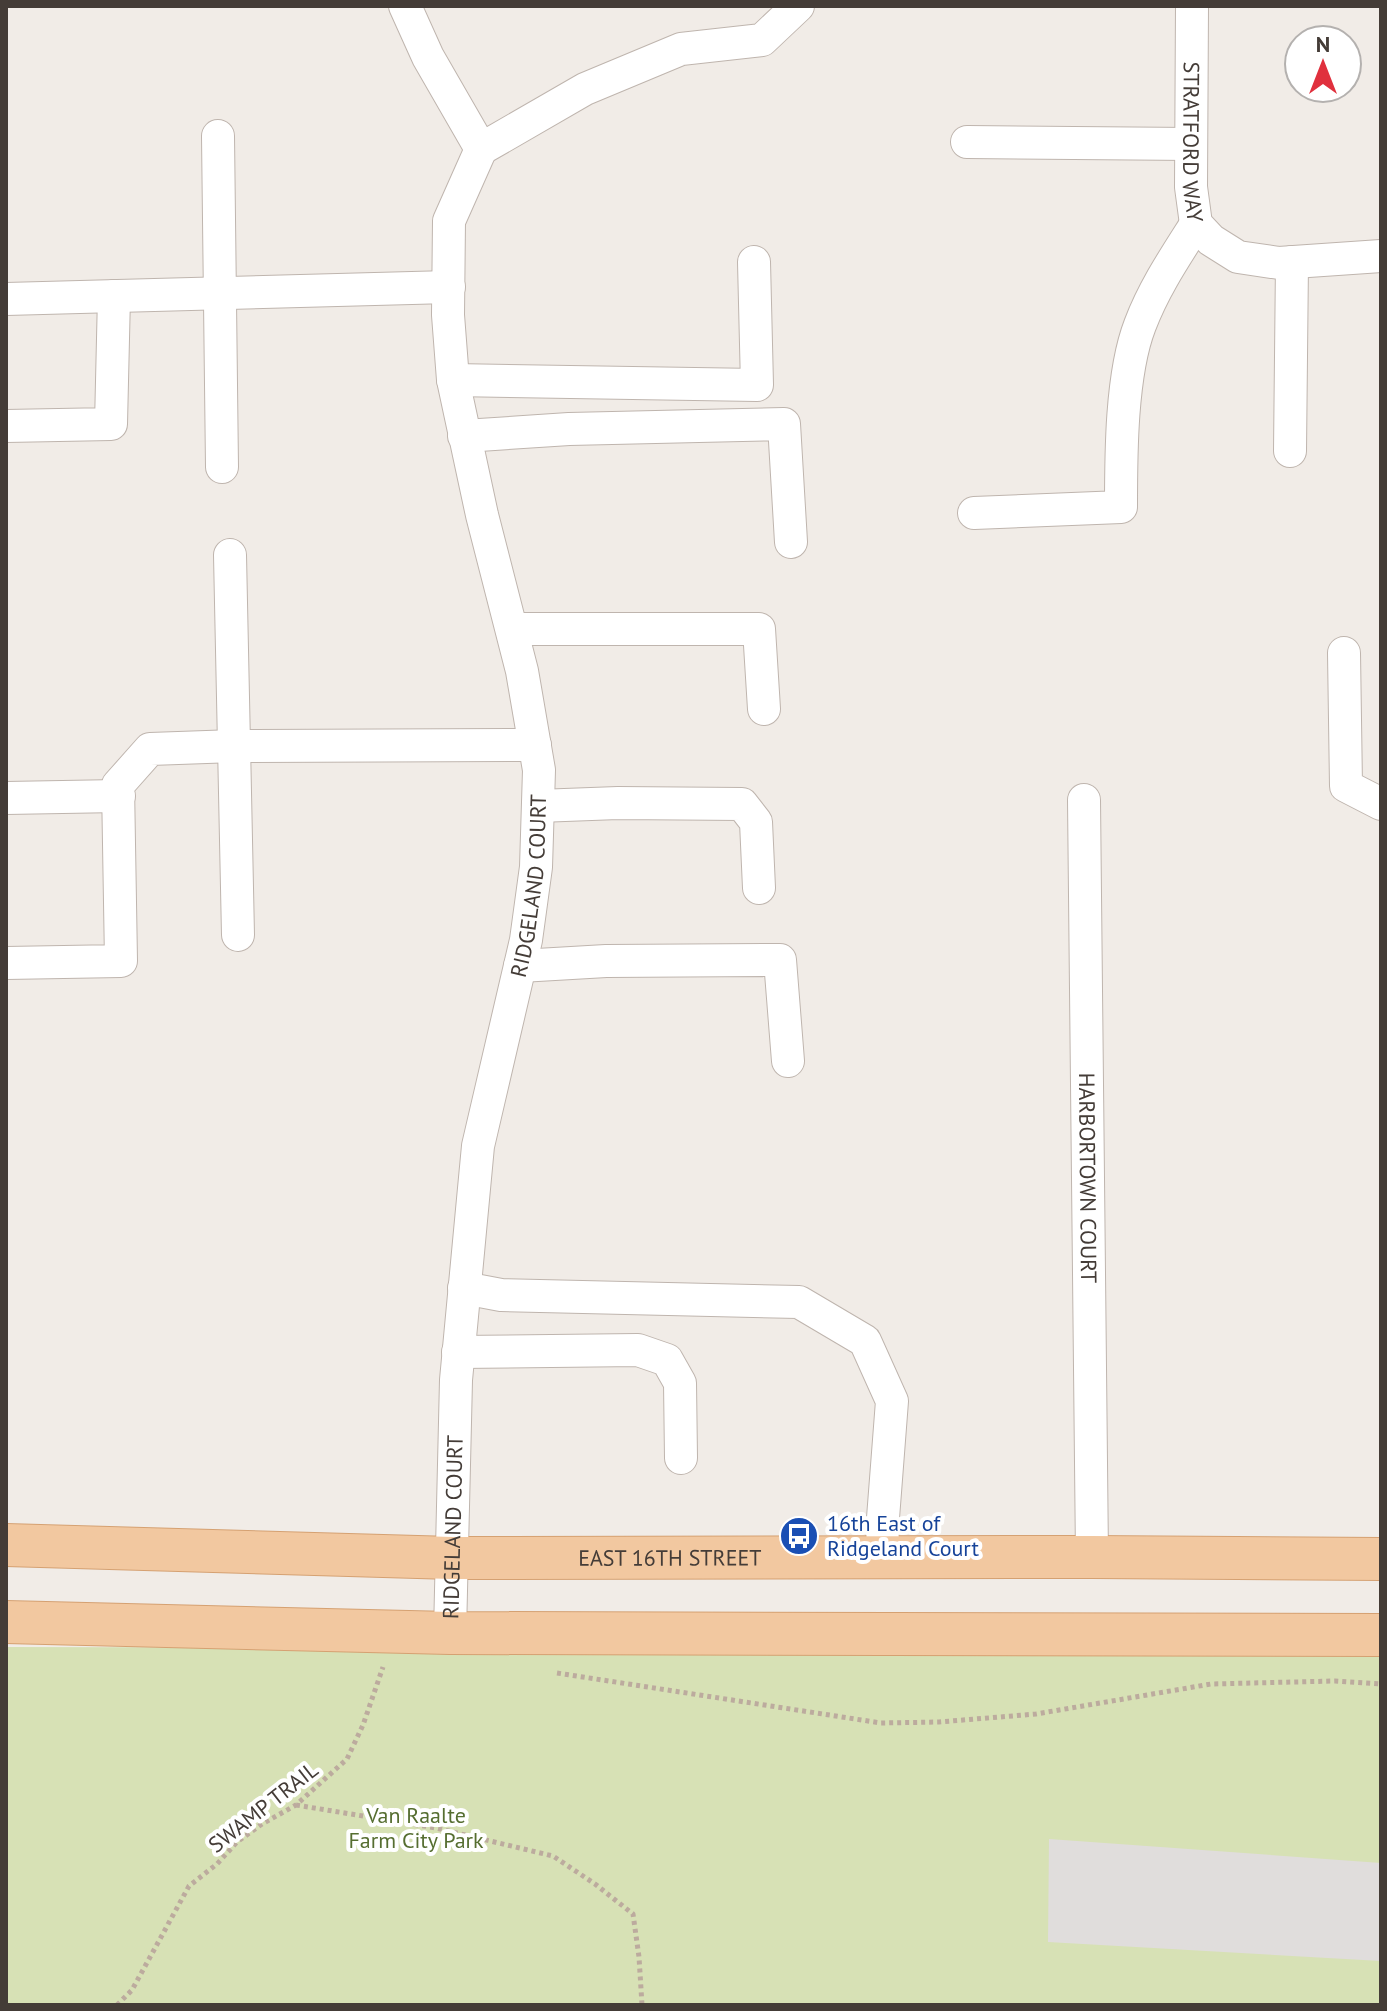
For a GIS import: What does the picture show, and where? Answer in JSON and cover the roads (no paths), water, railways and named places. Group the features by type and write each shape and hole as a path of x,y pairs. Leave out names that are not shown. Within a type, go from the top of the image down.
{"main road":[{"name":"EAST 16TH STREET","path":"6,1545 452,1558 1381,1559"},
{"path":"6,1622 450,1633 1381,1635"}],"street":[{"path":"405,6 428,57 481,149 585,89 681,49 762,40 798,6"},
{"name":"STRATFORD WAY","path":"1192,6 1191,187 1196,224 1211,240 1238,257 1292,262 1381,256"},
{"path":"218,136 222,467"},
{"path":"967,142 1191,144"},
{"name":"RIDGELAND COURT","path":"450,1633 458,1352 478,1146 520,966 536,867 539,770 513,629 464,436 453,380 449,221 481,149"},
{"path":"974,513 1121,507 1126,389 1138,328 1161,277 1196,224"},
{"path":"453,380 757,385 754,262"},
{"path":"1290,451 1292,262"},
{"path":"6,299 449,287"},
{"path":"6,426 111,424 114,296"},
{"path":"464,436 569,429 784,424 791,542"},
{"path":"230,555 238,935"},
{"path":"513,629 759,629 764,709"},
{"path":"1344,653 1346,786 1381,804"},
{"path":"6,963 121,961 118,785 150,749 535,745"},
{"path":"6,798 119,796"},
{"name":"HARBORTOWN COURT","path":"1084,800 1092,1557"},
{"path":"538,806 742,804 756,822 759,888"},
{"path":"520,966 606,961 780,960 788,1061"},
{"path":"464,1288 501,1295 799,1302 865,1341 892,1401 882,1531 885,1557"},
{"path":"458,1352 638,1350 667,1360 680,1383 681,1458"}],"place":[{"name":"16th East of Ridgeland Court","path":"799,1536"}],"park label":[{"name":"Van Raalte Farm City Park","path":"416,1828"}]}
